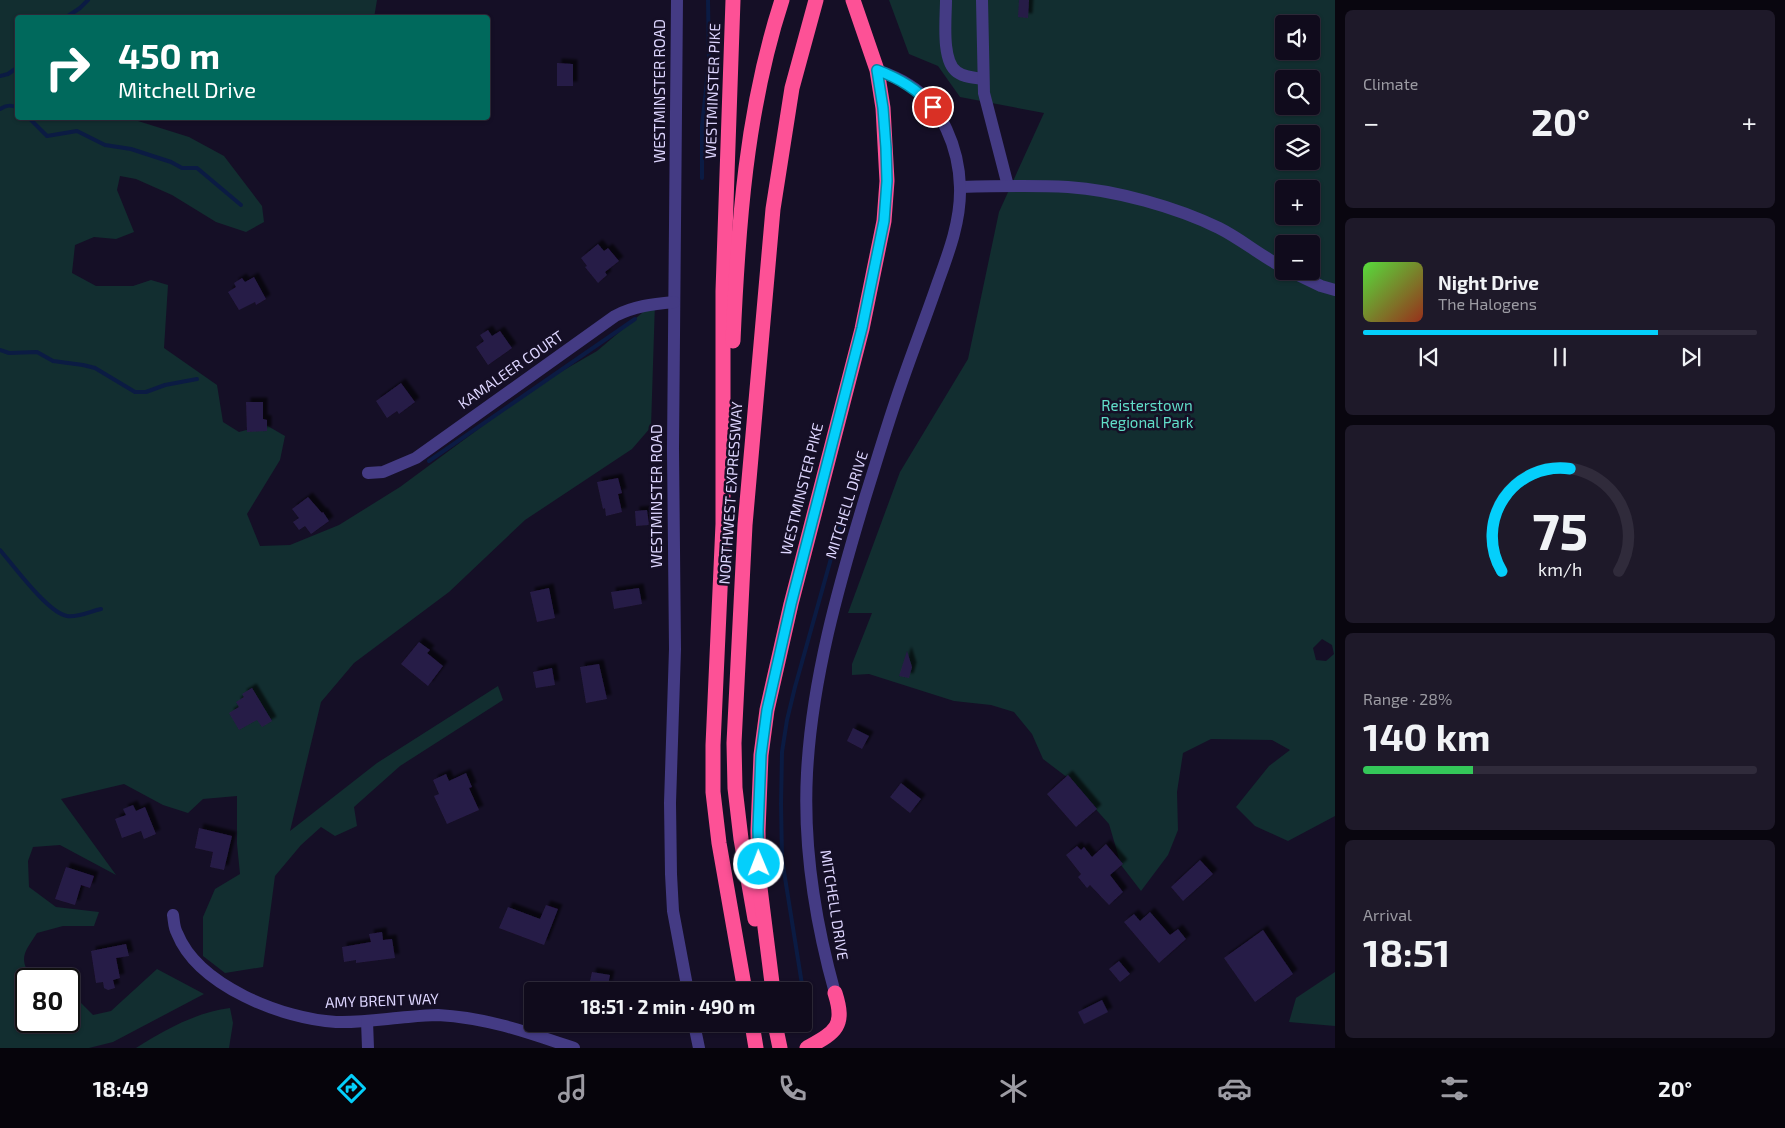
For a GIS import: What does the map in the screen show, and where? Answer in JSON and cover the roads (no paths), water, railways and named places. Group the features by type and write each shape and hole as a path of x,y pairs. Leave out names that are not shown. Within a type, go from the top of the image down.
{"highway":[{"name":"WESTMINSTER PIKE","path":"733,0 723,291 723,524 715,687 713,792 729,906 743,982"},
{"name":"NORTHWEST EXPRESSWAY","path":"723,524 730,424 740,212 758,91 772,31 782,0"},
{"name":"NORTHWEST EXPRESSWAY","path":"767,982 742,848 738,814 734,743 736,686 745,525 773,209 792,88 816,0"},
{"path":"843,0 862,56 870,67 877,70"},
{"name":"WESTMINSTER PIKE","path":"772,982 759,880 758,830 761,755 767,710 862,328 884,221 887,181 883,108 877,70 853,0"},
{"path":"807,1048 830,1036 837,1024 840,1015 835,993"},
{"path":"753,1032 756,1048"},
{"path":"777,1032 780,1048"}],"street":[{"name":"WESTMINSTER ROAD","path":"677,0 673,458 676,649 670,803 673,911 686,982"},
{"path":"946,0 946,41 949,64 955,71 965,76 983,79"},
{"path":"982,0 984,93 1008,186"},
{"name":"MITCHELL DRIVE","path":"835,993 820,938 809,857 807,816 807,772 821,657 859,518 900,386 952,243 958,218 960,188 958,164 946,126 933,107 909,85 877,70"},
{"path":"960,188 1008,186 1070,187 1136,200 1196,217 1220,229 1275,263"},
{"path":"1309,280 1335,290"},
{"name":"KAMALEER COURT","path":"368,473 383,472 416,458 627,309 674,302"},
{"name":"AMY BRENT WAY","path":"173,915 176,933 185,948 214,977 236,992 262,1005 288,1014 336,1022 436,1015 462,1017 513,1027 574,1048"},
{"path":"367,1021 368,1048"},
{"path":"696,1032 699,1048"}],"waterway":[{"path":"70,15 88,0"},
{"path":"702,178 702,126 709,62 708,0"},
{"path":"0,76 8,74 15,69"},
{"path":"0,109 9,105 15,107"},
{"path":"31,120 47,136 77,131 105,145 131,149 171,162 182,168 197,168 241,205"},
{"path":"429,461 635,319"},
{"path":"0,350 9,353 37,352 53,361 95,368 135,392 146,392 165,385 197,379"},
{"path":"802,982 782,859 782,752 795,687 844,512"},
{"path":"0,550 41,598 59,613 75,616 101,609"}],"park label":[{"name":"Reisterstown Regional Park","path":"1147,414"}]}
